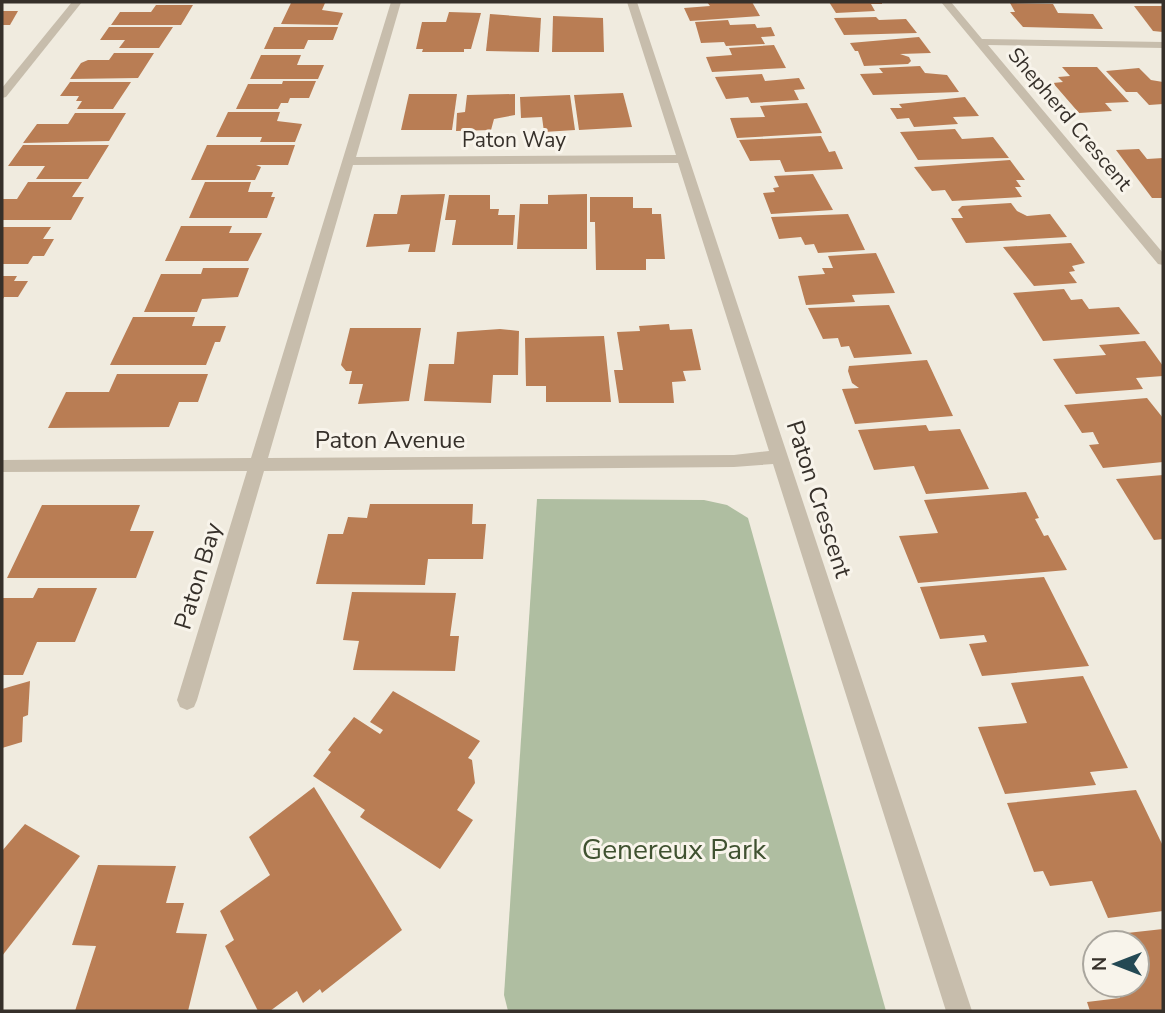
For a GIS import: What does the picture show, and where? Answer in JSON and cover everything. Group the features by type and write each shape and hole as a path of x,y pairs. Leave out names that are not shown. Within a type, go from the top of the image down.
{"street":[{"path":"2,95 77,2"},
{"path":"257,466 396,2"},
{"name":"Paton Crescent","path":"632,2 959,1011"},
{"name":"Shepherd Crescent","path":"946,2 1161,256"},
{"path":"981,42 1010,40 1163,45"},
{"name":"Paton Way","path":"347,161 681,159"},
{"name":"Paton Avenue","path":"2,466 734,461 778,457"},
{"name":"Paton Bay","path":"187,700 257,466"}],"green space":[{"name":"Genereux Park","path":"537,499 704,500 727,505 748,518 886,1011 508,1011 504,995"}],"building":[{"path":"707,2 752,2 760,16 690,21 684,8 710,6"},
{"path":"829,2 882,4 871,4 875,11 836,13"},
{"path":"291,3 325,3 322,10 343,13 338,25 281,24"},
{"path":"1010,3 1053,4 1058,13 1093,14 1103,29 1023,27 1010,12 1015,12"},
{"path":"156,5 193,5 181,25 111,25 120,12 151,12"},
{"path":"1134,6 1163,6 1163,32 1153,31"},
{"path":"2,11 18,11 10,25 2,25"},
{"path":"449,12 481,13 471,49 464,49 464,52 422,52 423,49 416,49 422,22 446,22"},
{"path":"490,14 541,18 539,52 486,51"},
{"path":"553,16 603,18 604,52 552,52"},
{"path":"876,17 879,20 906,19 917,33 844,35 834,18"},
{"path":"728,20 730,25 755,24 757,28 771,27 775,36 761,37 765,44 726,46 724,42 701,43 695,22"},
{"path":"109,27 173,27 159,48 119,48 125,40 100,40"},
{"path":"274,27 338,27 333,40 308,40 304,49 264,49"},
{"path":"919,37 931,53 900,54 909,57 911,61 908,64 864,66 858,51 855,51 850,43"},
{"path":"774,45 786,68 712,72 706,57 732,55 729,48"},
{"path":"114,53 154,53 138,78 70,79 81,63 88,60 109,60"},
{"path":"261,55 301,55 297,65 324,65 318,79 250,79"},
{"path":"920,66 925,73 947,75 959,92 873,95 860,74 883,73 879,68"},
{"path":"1062,67 1097,67 1129,102 1105,103 1112,111 1079,113 1053,83 1063,82 1058,77 1070,76"},
{"path":"1139,68 1151,80 1163,82 1163,104 1149,105 1137,92 1126,92 1106,71"},
{"path":"762,74 765,81 799,78 805,89 794,90 799,100 751,103 748,97 726,99 715,77"},
{"path":"283,81 316,81 309,98 290,98 288,103 281,103 278,109 236,109 248,84 282,84"},
{"path":"70,82 131,82 113,109 77,109 82,101 76,101 79,96 60,96"},
{"path":"623,93 632,127 579,130 574,95"},
{"path":"409,94 457,94 452,130 401,130"},
{"path":"515,94 515,115 494,119 491,130 456,131 457,113 465,112 467,95"},
{"path":"570,95 575,130 544,132 542,117 521,118 520,97"},
{"path":"965,97 979,116 953,117 958,124 914,127 909,118 897,119 890,108 902,108 899,104"},
{"path":"807,103 822,133 737,138 730,118 765,117 760,106"},
{"path":"228,112 280,112 277,121 302,124 295,142 260,142 262,137 216,137"},
{"path":"75,113 126,113 109,141 23,143 37,124 68,124"},
{"path":"955,129 962,139 993,137 1009,158 918,160 900,132"},
{"path":"821,136 829,152 835,151 843,169 785,172 780,160 750,161 739,140"},
{"path":"23,145 109,145 88,179 36,179 45,166 8,166"},
{"path":"207,145 295,145 288,165 256,165 261,167 255,180 191,180"},
{"path":"1139,149 1147,159 1163,158 1163,198 1152,198 1116,150"},
{"path":"1010,160 1025,180 1016,180 1021,187 1015,187 1022,197 952,201 945,190 932,191 914,167"},
{"path":"813,174 833,210 771,214 763,193 775,192 773,188 779,187 774,176"},
{"path":"28,182 82,182 72,197 84,197 71,220 2,220 2,199 17,199"},
{"path":"205,182 251,182 248,192 273,192 271,197 275,197 267,218 189,218"},
{"path":"445,194 435,252 408,252 410,244 366,247 374,214 397,214 401,195"},
{"path":"587,194 587,249 517,249 520,204 548,204 548,195"},
{"path":"449,195 490,195 490,209 499,209 498,215 515,215 513,245 452,245 456,220 445,220"},
{"path":"590,197 633,197 633,208 652,208 652,214 661,214 665,259 646,259 646,270 596,270 595,222 590,222"},
{"path":"1011,203 1017,211 1027,216 1050,214 1067,237 966,243 951,218 963,218 958,210 962,206"},
{"path":"848,214 865,250 818,253 814,244 805,245 801,237 779,239 771,217"},
{"path":"181,226 232,226 229,233 262,233 248,261 165,261"},
{"path":"2,227 51,227 43,239 54,239 44,256 33,256 28,264 2,264"},
{"path":"1071,243 1085,263 1072,266 1075,271 1069,272 1077,283 1034,286 1003,247"},
{"path":"876,253 895,293 852,295 855,302 806,305 798,276 825,274 822,268 833,268 828,256"},
{"path":"203,268 249,268 238,297 202,299 197,312 144,312 161,274 201,274"},
{"path":"2,276 17,276 14,281 28,281 18,297 4,297 2,301"},
{"path":"1064,289 1071,300 1082,299 1089,309 1119,307 1140,334 1043,341 1013,293"},
{"path":"889,305 912,354 854,358 849,346 841,347 838,338 823,339 808,308"},
{"path":"133,317 195,317 192,326 226,326 220,342 215,342 206,365 110,365"},
{"path":"669,324 670,330 692,329 701,370 683,371 686,381 672,382 674,403 619,403 614,370 623,370 617,332 640,331 639,326"},
{"path":"350,328 421,328 409,401 358,404 363,384 349,384 352,371 346,371 341,365"},
{"path":"500,329 519,331 518,375 493,375 491,403 424,401 429,364 454,364 457,332"},
{"path":"604,336 611,402 546,402 546,386 526,386 525,338"},
{"path":"1145,341 1163,366 1163,376 1136,378 1143,389 1076,394 1053,359 1106,355 1099,345"},
{"path":"927,360 953,416 855,424 842,389 859,388 852,383 849,366"},
{"path":"117,374 208,374 198,402 179,402 169,427 48,428 66,392 109,392"},
{"path":"1147,398 1163,418 1163,462 1103,468 1089,445 1099,444 1093,432 1082,433 1064,405"},
{"path":"926,425 929,431 960,429 989,489 926,494 914,466 874,470 858,430"},
{"path":"1163,475 1163,539 1154,540 1116,479"},
{"path":"1026,492 1039,518 1035,519 1044,536 1048,535 1067,570 918,583 899,536 938,533 924,500"},
{"path":"370,504 473,504 472,524 486,524 483,559 428,559 425,585 316,584 328,534 343,534 348,517 367,518"},
{"path":"42,505 140,505 130,531 154,531 136,578 7,578"},
{"path":"1044,577 1089,666 982,676 969,644 987,642 984,635 940,639 920,587"},
{"path":"38,588 97,588 75,642 37,642 23,675 2,675 2,598 33,598"},
{"path":"352,592 456,593 450,636 459,636 455,671 353,670 359,641 343,640"},
{"path":"1083,676 1128,768 1090,772 1096,785 1005,794 978,727 1027,723 1011,683"},
{"path":"30,681 28,715 23,717 22,742 2,748 2,689"},
{"path":"393,691 480,741 468,758 472,760 475,783 457,810 473,820 440,869 360,817 365,810 313,776 331,752 328,750 354,717 380,734 383,730 370,722"},
{"path":"314,787 402,930 322,993 320,989 303,1003 297,991 270,1011 258,1011 225,946 234,940 220,911 270,875 249,837"},
{"path":"1136,790 1163,846 1163,911 1108,918 1092,881 1050,886 1043,871 1034,872 1007,803"},
{"path":"25,824 80,856 2,956 2,851"},
{"path":"98,865 176,866 166,903 184,903 176,933 207,934 188,1011 75,1011 96,946 72,945"},
{"path":"1163,929 1163,1011 1090,1011 1087,1002 1151,999 1151,930"}]}
